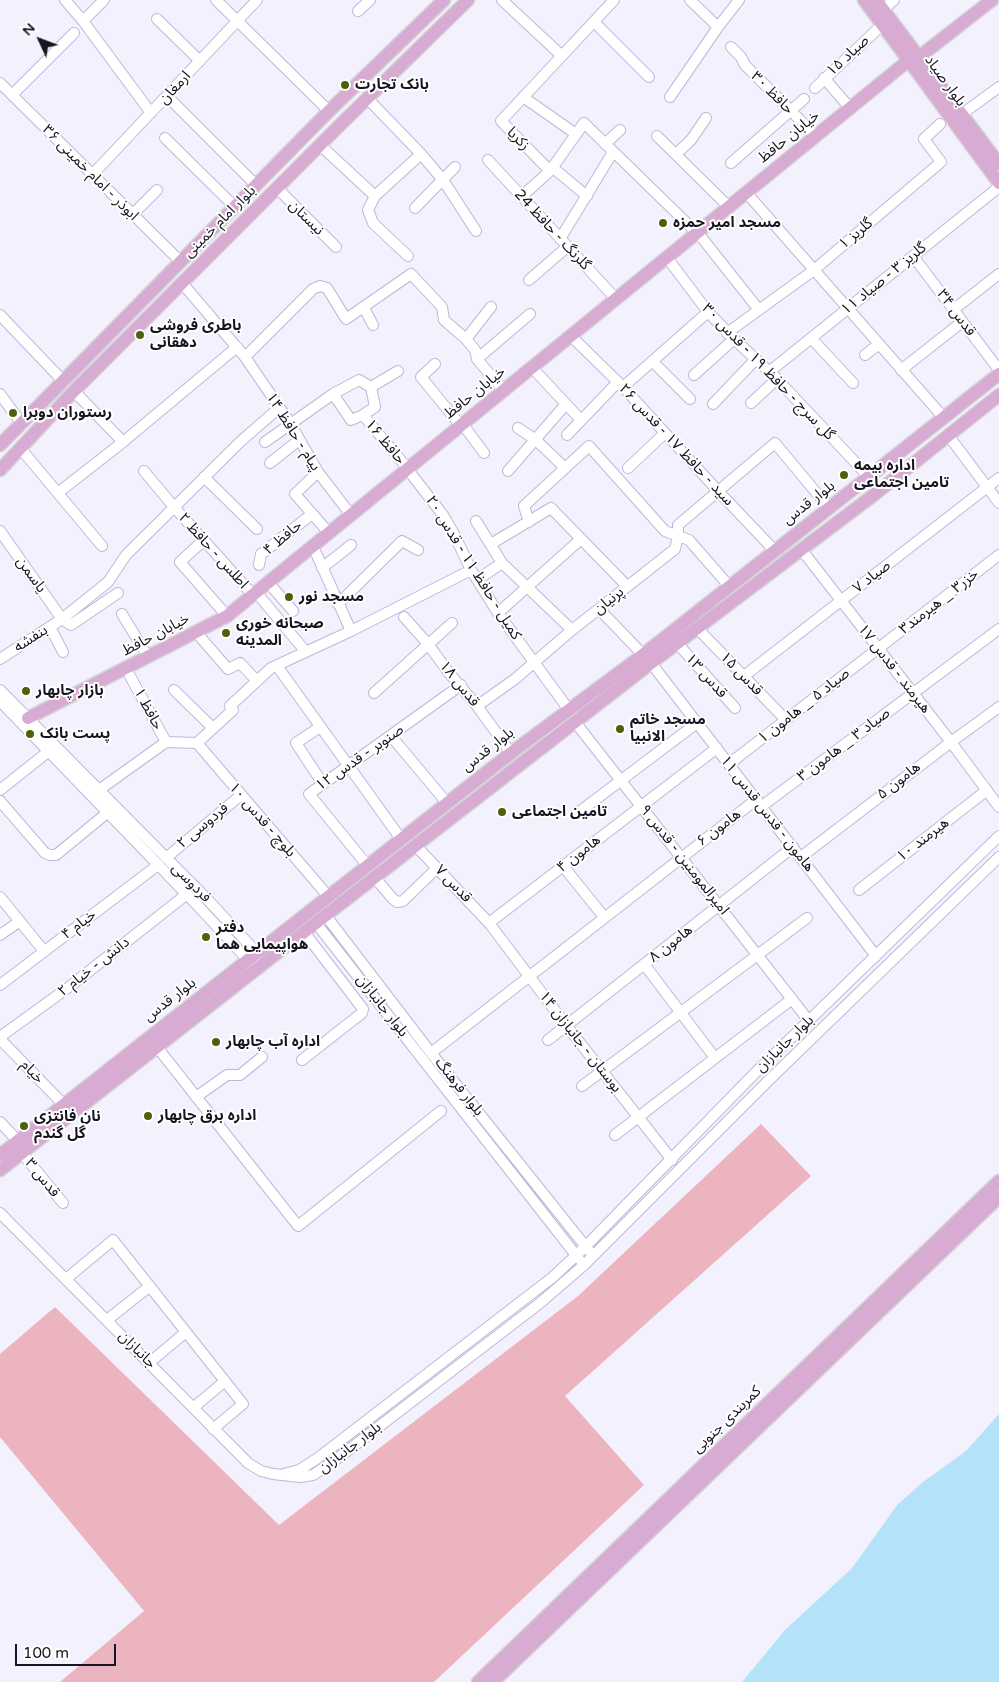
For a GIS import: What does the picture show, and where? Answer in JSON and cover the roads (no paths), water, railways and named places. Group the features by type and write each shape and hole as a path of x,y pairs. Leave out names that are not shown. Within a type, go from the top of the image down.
{"main road":[{"name":"بلوار امام خمینی","path":"0,445 329,111 444,0"},
{"name":"بلوار امام خمینی","path":"0,470 74,391 320,144 468,0"},
{"name":"بلوار صیاد","path":"864,0 882,24 962,114 999,164"},
{"name":"خیابان حافظ","path":"31,721 227,616 273,588 410,472 464,428 537,373 671,263 729,207 850,108 992,0"},
{"name":"بلوار صیاد","path":"880,5 914,61 999,185"},
{"path":"387,55 399,67"},
{"name":"خیابان حافظ","path":"464,428 504,390 616,299 751,198 914,61"},
{"path":"216,226 228,237"},
{"name":"بلوار قدس","path":"0,1170 20,1147 64,1105 259,967 575,722 730,587 999,374"},
{"name":"بلوار قدس","path":"0,1155 20,1147 153,1042 252,956 510,753 569,710 648,659 677,643 875,494 999,395"},
{"name":"خیابان حافظ","path":"31,721 130,676 233,622 257,597 329,533 410,472"},
{"name":"کمربندی جنوبی","path":"493,1682 513,1655 999,1181"},
{"name":"کمربندی جنوبی","path":"478,1682 513,1655 999,1197"}],"street":[{"path":"65,0 83,21 151,113"},
{"path":"83,21 104,0"},
{"path":"216,0 329,111"},
{"name":"ارمغان","path":"92,176 258,0"},
{"path":"358,11 370,0"},
{"path":"502,0 562,56"},
{"name":"زکریا","path":"551,169 500,121 614,0"},
{"path":"690,0 718,27"},
{"path":"670,97 739,0"},
{"path":"880,5 894,0"},
{"path":"157,19 200,61"},
{"path":"594,22 649,77"},
{"name":"صیاد ۱۵","path":"814,88 882,24"},
{"path":"12,95 74,34"},
{"name":"حافظ ۳۰","path":"731,48 789,111 816,136"},
{"path":"824,78 850,108"},
{"name":"ابوذر - امام خمینی ۳۶","path":"0,83 181,262"},
{"path":"962,114 999,87"},
{"path":"167,96 256,185"},
{"path":"523,97 576,134"},
{"path":"367,98 421,154 443,180 476,231"},
{"path":"730,163 804,99"},
{"path":"676,154 691,140 706,118"},
{"path":"521,198 551,169 584,123 700,235 759,310"},
{"name":"گلریز ۱","path":"694,374 730,336 759,310 814,270 941,162 924,138 940,124"},
{"path":"529,280 564,243 609,148 620,130"},
{"path":"657,136 729,207"},
{"path":"165,138 235,207"},
{"path":"320,144 375,196"},
{"path":"408,256 373,223 368,210 375,196 421,154"},
{"name":"گلرنگ - حافظ 24","path":"488,160 616,299"},
{"path":"416,208 455,167"},
{"path":"551,169 586,196"},
{"name":"گلریز ۳ - صیاد ۱۱","path":"769,372 999,185"},
{"name":"نیستان","path":"277,188 336,247"},
{"path":"132,215 157,190"},
{"path":"751,198 944,418"},
{"name":"قدس ۳۴","path":"913,256 999,370"},
{"name":"گل سرج - حافظ ۱۹ - قدس ۳۰","path":"671,263 708,312 730,336 778,379 869,477"},
{"path":"245,357 313,290 320,286 327,288 346,319 411,274 442,307 444,320 466,339 475,350 476,359 504,390"},
{"path":"953,310 999,274"},
{"name":"پیام - حافظ ۱۴","path":"182,283 245,357 290,423 318,472 351,515"},
{"path":"466,339 491,307"},
{"path":"364,308 373,324"},
{"path":"567,435 580,420 620,385 652,361 708,312"},
{"path":"476,359 530,314"},
{"path":"0,315 64,382"},
{"path":"901,370 962,322"},
{"path":"811,338 852,383"},
{"name":"سید - حافظ ۱۷ - قدس ۲۶","path":"576,341 620,385 775,551"},
{"path":"865,355 879,344"},
{"path":"58,492 124,442 237,347"},
{"path":"713,404 756,359"},
{"path":"652,361 690,399"},
{"path":"435,364 421,377 484,453"},
{"path":"371,387 398,372"},
{"path":"537,373 580,420"},
{"path":"751,403 778,379"},
{"path":"265,442 333,394 358,380 371,387"},
{"path":"333,394 351,420 363,416 375,407 371,387"},
{"path":"74,391 124,442"},
{"path":"0,394 22,424"},
{"path":"508,471 566,404"},
{"name":"بنفشه","path":"0,659 62,619 108,582 126,554 204,477 280,408"},
{"name":"حافظ ۱۶","path":"363,416 410,472"},
{"path":"518,428 536,440 566,468"},
{"path":"628,468 665,433"},
{"path":"948,434 999,503"},
{"path":"270,463 299,440"},
{"path":"718,492 775,443 829,508"},
{"path":"529,522 524,506 589,446 665,531 689,540 730,587"},
{"path":"21,449 102,546"},
{"name":"اطلس - حافظ ۲","path":"144,471 174,507 306,652"},
{"path":"318,472 295,494 329,533"},
{"name":"کمیل - حافظ ۱۱ - قدس ۲۰","path":"410,472 443,515 471,570 498,613 569,710"},
{"path":"204,477 257,529"},
{"name":"صیاد ۷","path":"744,676 999,478"},
{"name":"پرنیان","path":"477,706 534,663 572,630 675,549 678,525 718,492"},
{"path":"491,544 551,508 627,586"},
{"name":"حافظ ۴","path":"259,565 261,554 312,514"},
{"path":"476,521 502,563 572,630"},
{"name":"یاسمن","path":"0,532 62,619"},
{"path":"498,613 580,539"},
{"path":"204,540 180,562 227,616"},
{"path":"338,604 402,541 418,550"},
{"path":"322,568 352,546"},
{"name":"هیرمند - قدس ۱۷","path":"801,549 999,807"},
{"path":"316,553 351,631"},
{"name":"خزر۳ _ هیرمند۳","path":"878,648 999,555"},
{"path":"477,580 502,563"},
{"path":"196,743 233,710 230,706 271,668 351,631 471,570"},
{"path":"273,588 293,611"},
{"path":"62,619 71,625 118,593"},
{"name":"هامون - قدس قدس ۱۱","path":"598,609 648,659 876,956"},
{"path":"122,614 148,657"},
{"name":"قدس ۱۸","path":"404,617 477,706 510,753"},
{"path":"374,694 452,623"},
{"path":"50,627 62,652"},
{"name":"قدس ۱۵","path":"697,628 786,720"},
{"name":"صیاد ۳ _ هامون ۳","path":"759,803 999,629"},
{"path":"201,638 228,669 240,662 257,681"},
{"name":"قدس ۱۳","path":"677,643 735,708"},
{"name":"صیاد ۵ _ هامون ۱","path":"729,764 878,648"},
{"path":"276,666 401,839"},
{"name":"حافظ ۱","path":"130,676 166,742 196,743"},
{"name":"صنوبر - قدس ۱۲","path":"368,865 309,794 461,686"},
{"name":"فردوسی","path":"0,690 99,790 162,861 186,894 252,956"},
{"path":"174,690 212,728"},
{"name":"هامون ۵","path":"801,857 999,707"},
{"name":"فردوسی","path":"2,708 48,751 107,812 207,898 252,956"},
{"name":"امیرالمومنین - قدس ۹","path":"575,722 809,1021"},
{"path":"575,814 697,723"},
{"path":"320,727 296,743 323,784"},
{"path":"391,736 448,802"},
{"path":"99,790 166,742"},
{"name":"بلوچ - قدس ۱۰","path":"196,743 328,896"},
{"name":"هامون ۴","path":"489,923 717,748"},
{"path":"0,790 48,751"},
{"name":"هیرمند ۱۰","path":"859,890 987,790"},
{"name":"فردوسی ۲","path":"162,861 240,795"},
{"path":"0,801 45,854 50,856 56,854 107,812"},
{"name":"هامون ۶","path":"431,1053 681,857 759,803"},
{"name":"بلوار جانبازان","path":"281,1475 299,1470 308,1465 554,1277 672,1160 759,1069 999,836"},
{"name":"قدس ۷","path":"416,846 489,923"},
{"name":"هامون ۸","path":"548,1040 793,847"},
{"name":"بلوار جانبازان","path":"281,1475 300,1478 314,1475 540,1303 594,1256 769,1080 999,856"},
{"name":"خیام ۴","path":"0,985 162,861"},
{"path":"563,866 604,917"},
{"path":"375,878 397,902 403,901 437,868"},
{"name":"دانش - خیام ۲","path":"0,1038 70,986 186,894"},
{"path":"0,897 44,951"},
{"path":"582,1086 807,918"},
{"name":"بلوار جانبازان","path":"321,919 584,1265"},
{"name":"بلوار فرهنگ","path":"321,919 594,1256"},
{"path":"0,935 20,921"},
{"name":"بوستان - جانبازان ۱۴","path":"489,923 672,1160"},
{"path":"302,1060 362,1013 364,1008 304,932"},
{"path":"252,956 259,967"},
{"path":"644,964 715,1058"},
{"path":"616,1135 792,999"},
{"name":"خیام","path":"0,1038 64,1105"},
{"path":"153,1042 298,1226 442,1111"},
{"path":"196,1097 227,1075 240,1075 262,1057"},
{"path":"759,1069 769,1080"},
{"name":"قدس ۳","path":"0,1122 63,1203"},
{"name":"جانبازان","path":"0,1213 248,1463 261,1471 281,1475"},
{"path":"557,1231 565,1231 567,1224"},
{"path":"66,1279 114,1240 243,1404 213,1429"},
{"path":"107,1320 150,1286"},
{"path":"149,1363 186,1332"},
{"path":"446,1359 454,1369"},
{"path":"193,1408 225,1381"},
{"path":"369,1418 377,1428"}],"water":[{"path":"999,1414 999,1682 742,1682 785,1630 852,1568 898,1504 923,1482 966,1451"}],"place":[{"name":"بانک تجارت","path":"345,85"},
{"name":"مسجد امیر حمزه","path":"663,223"},
{"name":"باطری فروشی دهقانى","path":"140,335"},
{"name":"رستوران دوبرا","path":"13,413"},
{"name":"اداره بیمه تامین اجتماعی","path":"844,475"},
{"name":"مسجد نور","path":"289,597"},
{"name":"صبحانه خوری المدینه","path":"226,633"},
{"name":"بازار چابهار","path":"26,691"},
{"name":"مسجد خاتم الانبیا","path":"620,729"},
{"name":"پست بانک","path":"30,734"},
{"name":"تامین اجتماعی","path":"502,812"},
{"name":"دفتر هواپیمایی هما","path":"206,937"},
{"name":"اداره آب چابهار","path":"216,1042"},
{"name":"اداره برق چابهار","path":"148,1116"},
{"name":"نان فانتزی گل گندم","path":"24,1126"}]}
